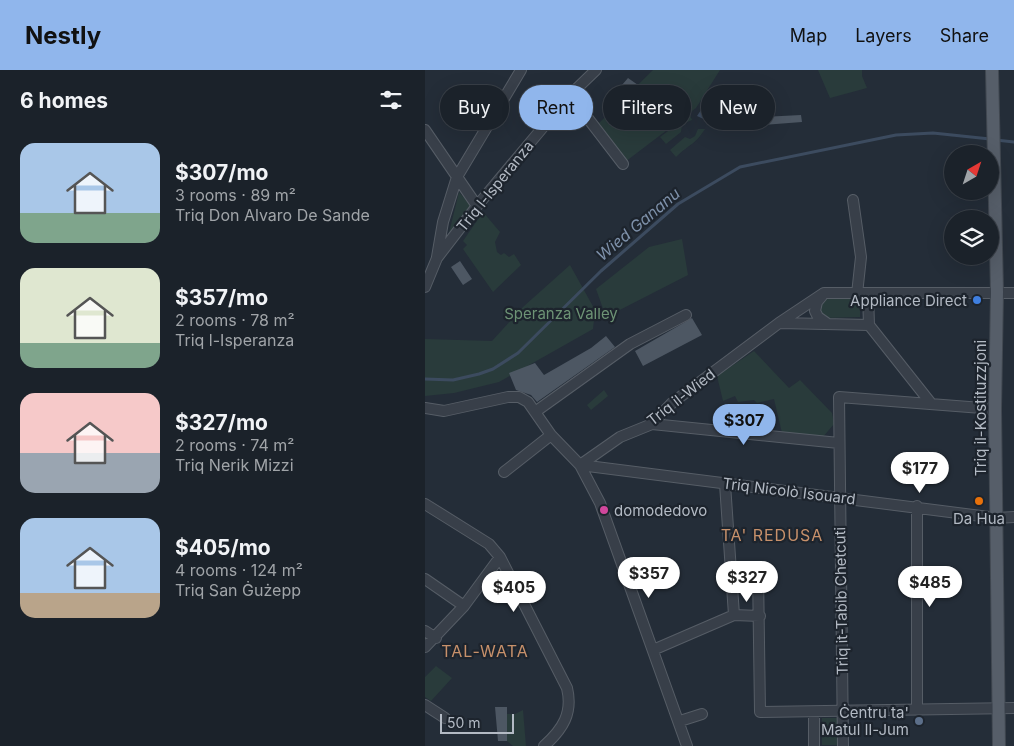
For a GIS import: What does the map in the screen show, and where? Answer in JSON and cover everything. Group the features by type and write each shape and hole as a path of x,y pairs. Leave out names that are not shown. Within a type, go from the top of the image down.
{"main road":[{"name":"Triq il-Kostituzzjoni","path":"992,70 993,182 997,292 995,408 999,746"}],"street":[{"path":"437,258 443,222 457,177 521,70"},
{"name":"Triq l-Isperanza","path":"580,85 596,70"},
{"path":"593,125 623,164"},
{"path":"425,130 477,206"},
{"name":"Triq l-Isperanza","path":"427,279 437,258 477,206 541,130"},
{"path":"853,200 861,257 862,294 869,325 930,402 995,408"},
{"path":"828,324 818,317 815,311 817,302 824,293 1014,293"},
{"name":"Triq il-Wied","path":"580,465 620,437 652,424 671,403 779,323 824,293"},
{"path":"535,412 630,344 686,315"},
{"path":"779,323 869,325"},
{"path":"425,408 444,411 508,397 519,397 528,402 551,435 580,465 605,513 653,650 680,720 687,746"},
{"name":"Triq it-Tabib Chetcuti","path":"843,746 839,397 930,402"},
{"path":"652,424 839,443"},
{"path":"504,472 551,435"},
{"name":"Triq Nicolò Isouard","path":"580,465 917,506 997,518 1014,516"},
{"path":"725,484 734,615"},
{"path":"425,504 489,544 500,557 567,688 570,700 569,712 563,726 544,746"},
{"path":"917,506 917,710"},
{"path":"425,647 436,638 464,606 500,557"},
{"path":"731,572 757,572 760,616 760,712 814,713 1014,708"},
{"path":"425,579 464,606"},
{"path":"653,650 734,615 760,616"},
{"path":"425,630 436,638"},
{"path":"425,705 445,718"},
{"path":"814,713 814,746"},
{"path":"680,720 702,714"}],"green space":[{"path":"653,70 720,70 711,85 701,85 701,100 691,112 691,85 638,85"},
{"path":"818,70 862,70 862,76 867,88 830,98"},
{"path":"603,119 603,130 667,130 625,162 596,126"},
{"path":"698,129 704,130 695,142 676,157 670,150 685,137 690,139 695,136"},
{"path":"670,130 681,130 666,144 660,137"},
{"path":"459,192 471,206 449,233"},
{"path":"483,212 500,232 495,242 497,252 501,255 504,253 509,257 514,254 521,265 493,292 463,249 467,245 463,241"},
{"path":"682,239 688,275 606,317 596,289 649,247"},
{"name":"Speranza Valley","path":"570,265 595,310 593,329 499,382 454,393 425,396 425,339 492,341 523,307"},
{"path":"856,298 860,303 860,317 824,318 821,314 820,305 825,299"},
{"path":"754,351 789,388 800,380 832,413 834,424 822,438 782,433 774,399 757,403 754,400 738,402 735,396 723,401 717,376"},
{"path":"604,390 608,396 591,410 587,405"},
{"path":"436,666 452,678 431,701 425,697 425,677"},
{"path":"523,710 526,746 513,746 507,741 506,714 515,714"},
{"path":"822,718 841,718 840,745 822,745"}],"water":[{"path":"701,110 701,118 697,116"}],"building":[{"path":"628,78 638,85 622,85"},
{"path":"801,115 802,122 775,124 775,116"},
{"path":"460,261 472,279 463,285 451,267"},
{"path":"692,318 702,335 643,366 635,351"},
{"path":"606,336 615,347 537,402 531,395 516,390 509,373 535,363 544,375 591,348"},
{"path":"495,707 507,707 507,741 498,741"}],"waterway":[{"name":"Wied Gananu","path":"425,379 453,380 479,374 493,369 518,353 601,271 678,204 740,167 896,135 933,133 990,139"},
{"name":"Wied Gananu","path":"996,140 1014,142"}],"place":[{"name":"Appliance Direct","path":"977,300"},
{"name":"Da Hua","path":"979,501"},
{"name":"domodedovo","path":"604,510"},
{"name":"Ċentru ta' Matul Il-Jum","path":"919,721"}],"district":[{"name":"TA' REDUSA","path":"772,535"},
{"name":"TAL-WATA","path":"485,651"}]}
